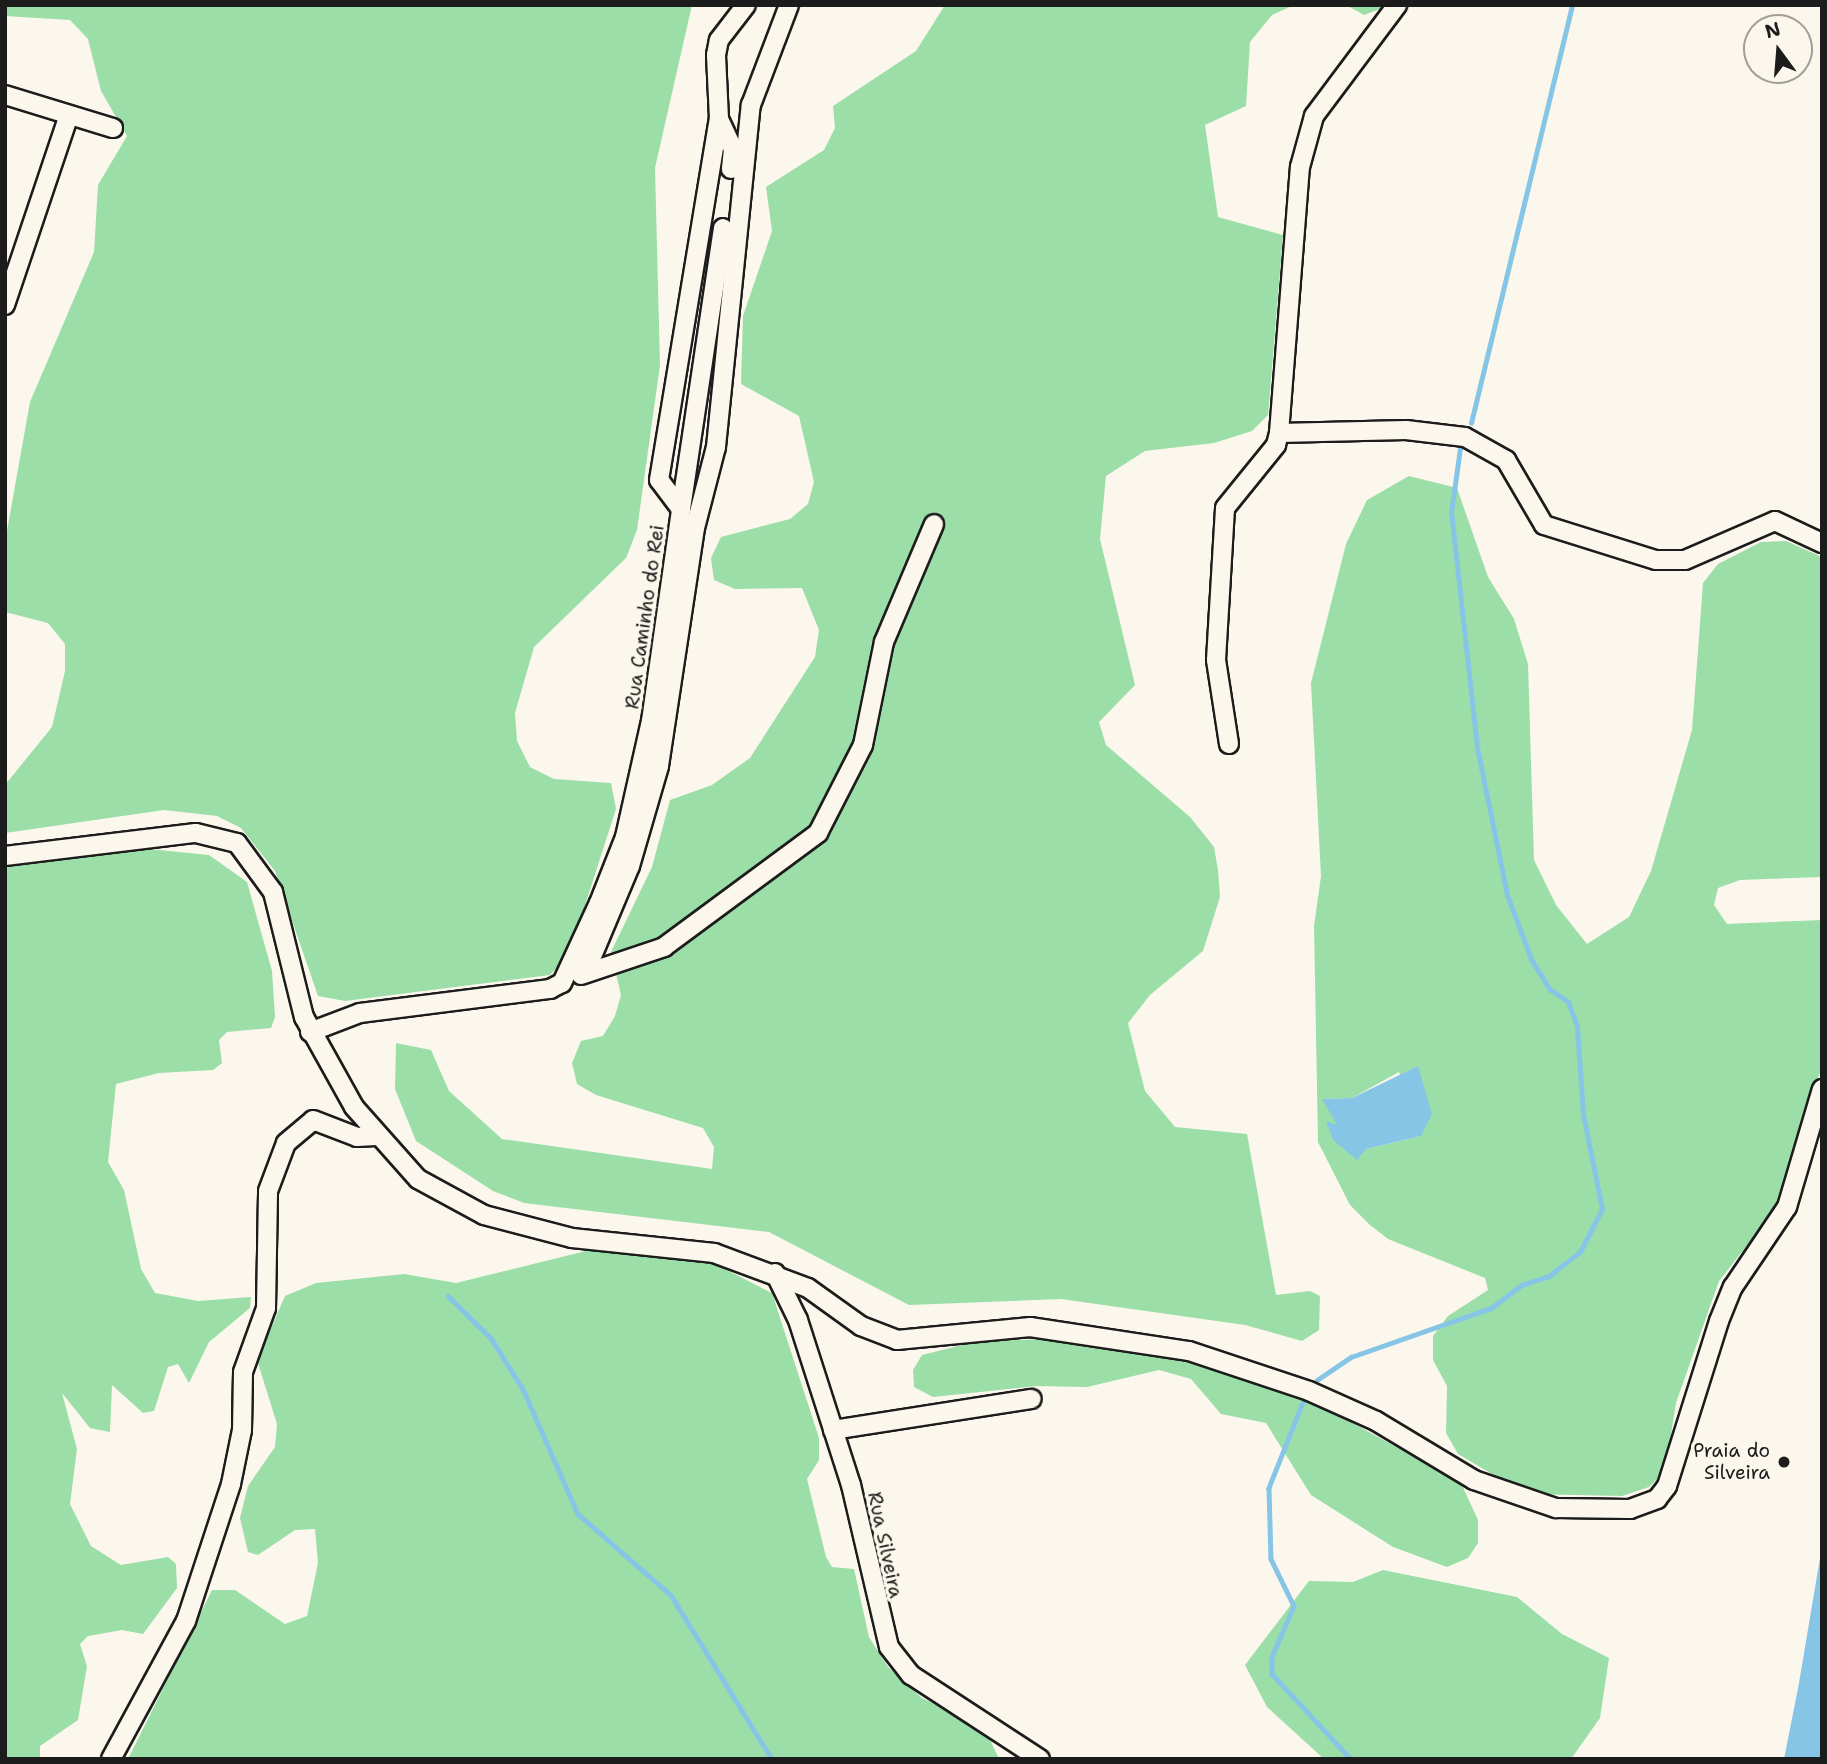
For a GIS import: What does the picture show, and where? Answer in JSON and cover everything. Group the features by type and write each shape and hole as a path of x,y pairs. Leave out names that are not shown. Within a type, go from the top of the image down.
{"street":[{"name":"Rua Caminho do Rei","path":"562,983 625,837 640,779 681,509 659,480 719,119 719,40 746,5"},
{"path":"585,973 626,877 659,766 695,528 716,447 751,106 789,5"},
{"path":"1228,744 1216,660 1225,508 1276,445 1279,432 1300,167 1308,134 1327,95 1397,5"},
{"path":"5,95 113,128"},
{"path":"5,305 69,115"},
{"path":"681,509 731,172 733,149 719,119"},
{"path":"1279,432 1406,430 1465,437 1506,460 1544,525 1656,560 1685,560 1775,521 1822,543"},
{"path":"310,1032 360,1013 528,994 664,947 818,833 863,745 884,642 934,524"},
{"path":"5,856 196,833 237,843 265,875 282,915 310,1032 376,1136 418,1179 484,1215 572,1238 714,1253 775,1273 861,1326 897,1340 1030,1327 1189,1350 1376,1421 1509,1496 1556,1508 1630,1509 1657,1499 1670,1480 1719,1321 1733,1287 1787,1207 1822,1089"},
{"path":"111,1759 186,1621 231,1484 242,1430 243,1372 266,1308 268,1191 286,1143 313,1120 376,1136"},
{"name":"Rua Silveira","path":"775,1273 833,1430 864,1527 889,1647 911,1675 1040,1759"},
{"path":"833,1430 1032,1399"}],"green space":[{"path":"5,5 692,5 655,168 660,365 637,530 626,558 534,647 515,713 517,741 530,767 554,779 611,783 616,809 569,955 550,975 345,1001 318,996 275,871 241,828 217,816 164,810 5,833 5,785 52,727 65,671 65,644 48,623 5,612 5,542 30,402 94,252 98,185 127,136 101,91 88,39 70,20 5,16"},
{"path":"945,5 1294,5 1272,15 1250,42 1246,106 1205,125 1218,217 1283,235 1268,415 1252,431 1214,443 1145,451 1106,476 1100,539 1135,685 1099,722 1106,745 1190,817 1214,847 1218,870 1220,897 1203,951 1150,995 1128,1023 1145,1091 1175,1127 1247,1134 1276,1295 1310,1291 1320,1296 1319,1330 1302,1341 1245,1325 1061,1299 909,1305 769,1232 524,1203 493,1191 416,1141 395,1089 396,1043 431,1050 449,1091 502,1139 712,1169 714,1147 703,1128 596,1095 577,1084 572,1063 581,1041 603,1036 615,1016 621,995 611,952 652,867 670,800 712,785 750,758 815,657 819,630 802,588 735,589 714,580 711,558 721,537 790,519 808,504 814,482 799,416 741,384 743,316 772,231 766,187 824,150 835,128 833,106 916,51"},
{"path":"1346,5 1385,5 1385,7 1364,15"},
{"path":"1409,476 1457,488 1488,577 1514,619 1528,664 1534,860 1556,905 1587,944 1629,917 1651,871 1692,730 1703,583 1718,564 1761,542 1786,541 1822,557 1822,877 1740,880 1718,888 1714,905 1727,924 1822,920 1822,1066 1777,1207 1719,1281 1676,1403 1665,1472 1649,1487 1622,1496 1526,1494 1458,1454 1446,1433 1447,1386 1433,1360 1433,1336 1448,1316 1488,1290 1485,1278 1388,1239 1370,1225 1350,1205 1318,1142 1314,926 1321,876 1311,683 1346,544 1367,500","holes":["1399,1072 1421,1136 1366,1149 1326,1122 1338,1126 1323,1099 1352,1098"]},
{"path":"149,849 209,855 247,882 272,971 275,1017 271,1028 227,1032 219,1040 222,1063 213,1070 159,1073 116,1084 108,1162 124,1190 141,1269 155,1293 198,1301 251,1297 250,1308 209,1342 189,1383 178,1364 168,1367 154,1411 143,1413 112,1385 110,1432 90,1428 62,1393 77,1449 70,1504 91,1546 121,1565 168,1557 176,1564 177,1588 143,1634 122,1630 88,1636 80,1644 87,1666 78,1720 40,1746 40,1759 5,1759 5,865"},
{"path":"594,1249 701,1257 772,1293 819,1438 819,1460 807,1479 826,1557 832,1567 854,1569 869,1637 888,1667 922,1698 985,1729 999,1759 128,1759 212,1590 235,1590 285,1624 307,1616 318,1563 315,1529 295,1530 258,1555 248,1552 240,1518 248,1486 275,1447 277,1424 257,1360 285,1296 316,1283 404,1274 456,1283"},
{"path":"1053,1339 1192,1362 1313,1401 1461,1483 1478,1520 1478,1543 1468,1558 1447,1567 1393,1547 1311,1495 1266,1423 1221,1414 1191,1379 1159,1370 1087,1387 1036,1386 933,1397 914,1387 913,1370 922,1355 978,1341"},
{"path":"1383,1570 1517,1597 1562,1634 1609,1658 1600,1718 1571,1759 1324,1759 1267,1707 1245,1665 1309,1581 1353,1582"}],"water":[{"path":"1418,1066 1432,1114 1421,1136 1366,1149 1357,1160 1333,1140 1326,1121 1337,1125 1322,1099 1352,1098"},
{"path":"1822,1546 1822,1759 1784,1759 1799,1683"}],"waterway":[{"path":"1471,423 1572,5"},
{"path":"1317,1380 1351,1357 1491,1308 1522,1285 1549,1276 1580,1252 1602,1209 1583,1115 1577,1026 1568,1002 1550,990 1531,959 1507,895 1477,747 1451,513 1460,448"},
{"path":"448,1296 491,1338 523,1389 578,1514 671,1595 772,1759"},
{"path":"1304,1400 1269,1488 1271,1559 1294,1606 1272,1657 1272,1674 1351,1759"}],"place":[{"name":"Praia do Silveira","path":"1784,1462"}]}
